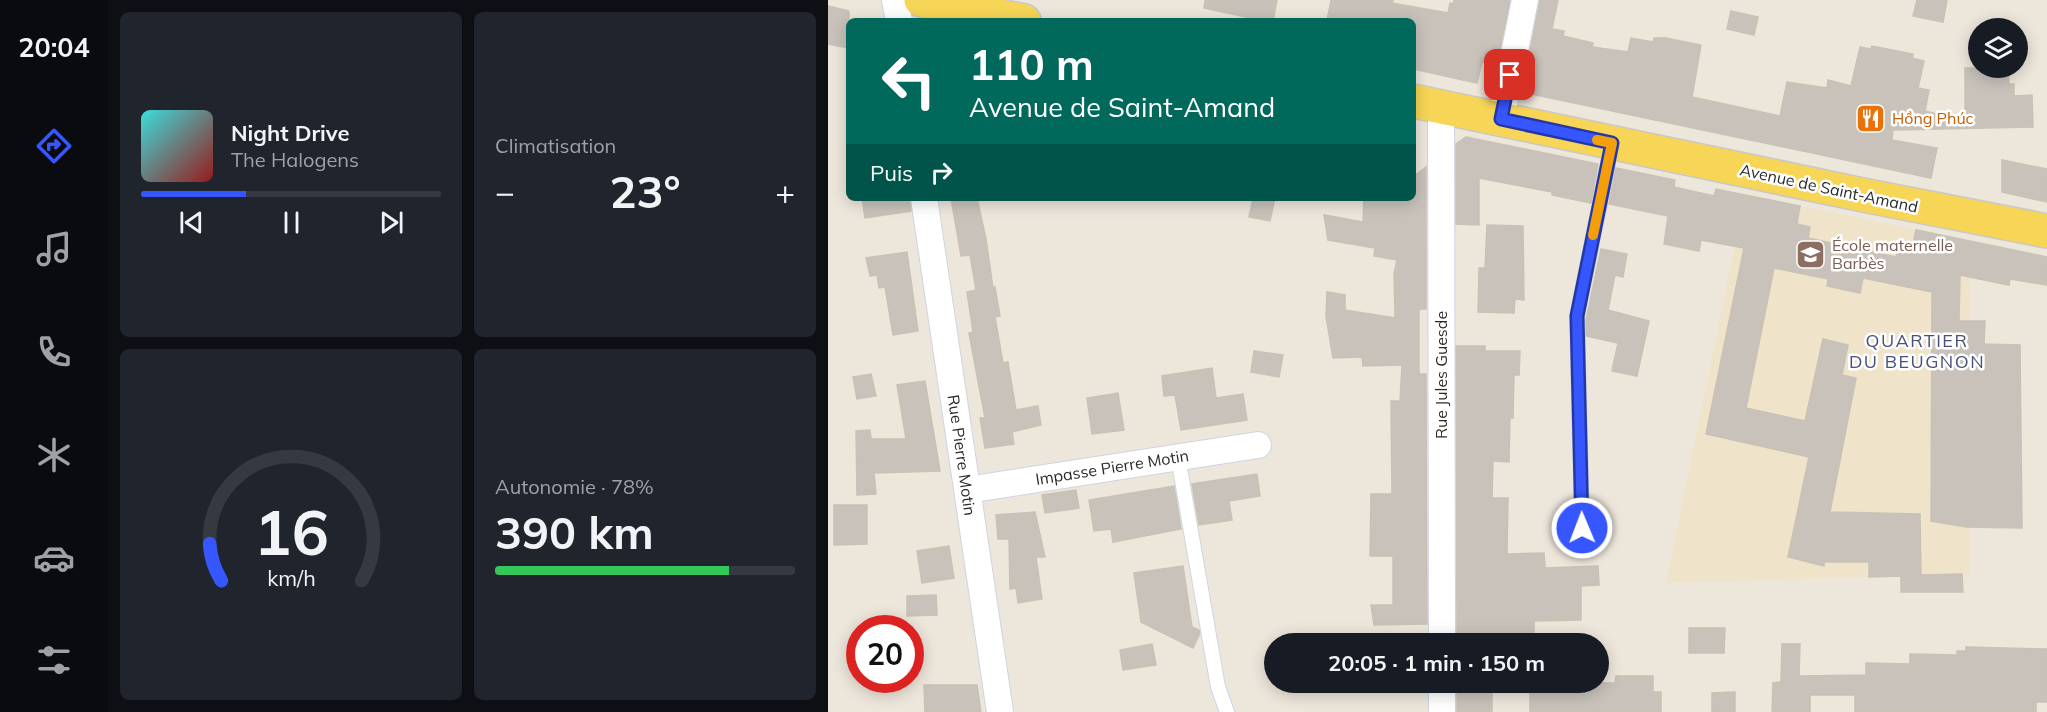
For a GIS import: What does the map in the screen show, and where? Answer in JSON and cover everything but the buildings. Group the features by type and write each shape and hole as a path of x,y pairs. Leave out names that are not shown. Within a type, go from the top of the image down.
{"main road":[{"path":"921,0 1009,18"},
{"name":"Avenue de Saint-Amand","path":"1427,104 2047,231"}],"street":[{"path":"896,0 898,18"},
{"path":"1501,119 1526,0"},
{"name":"Rue Jules Guesde","path":"1427,104 1442,633"},
{"name":"Rue Pierre Motin","path":"924,201 1000,712"},
{"name":"Impasse Pierre Motin","path":"967,490 1258,445"},
{"path":"1442,693 1442,712"}],"lane":[{"path":"1582,528 1577,316 1612,143"},
{"path":"1178,457 1218,687 1227,712"}],"shaded area":[{"path":"1745,195 1970,241 1970,574 1666,583"}],"slow traffic":[{"path":"1593,235 1612,143 1597,140"}],"place":[{"name":"Hồng Phúc","path":"1871,118"},
{"name":"École maternelle Barbès","path":"1811,254"}],"district":[{"name":"QUARTIER DU BEUGNON","path":"1917,351"}],"route":[{"path":"1510,75 1501,119 1612,143 1577,316 1582,528"}]}
